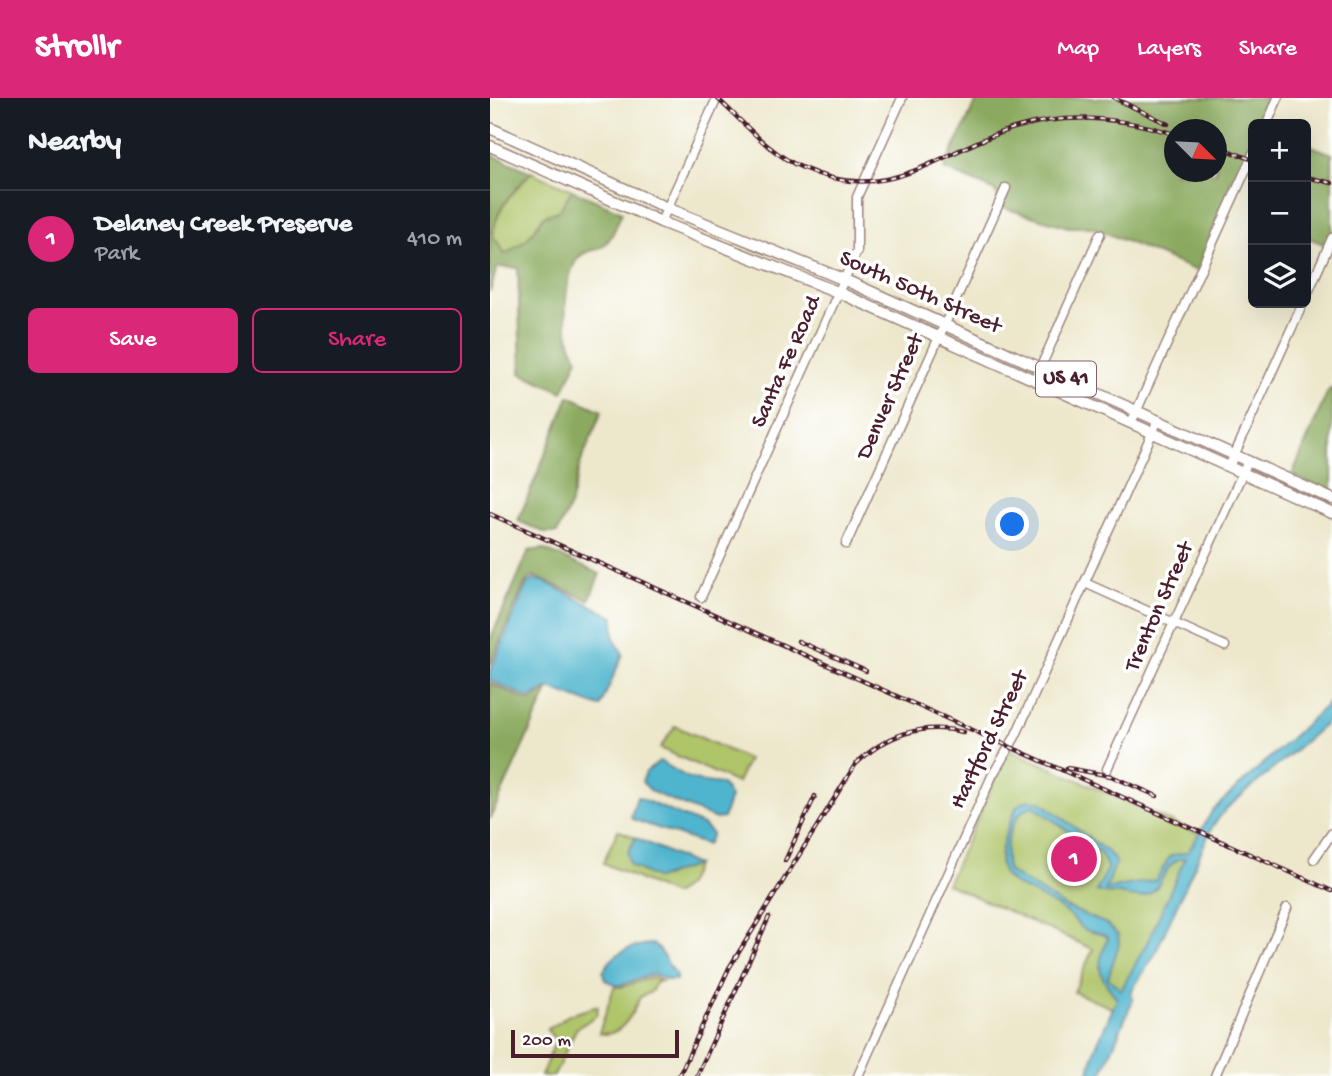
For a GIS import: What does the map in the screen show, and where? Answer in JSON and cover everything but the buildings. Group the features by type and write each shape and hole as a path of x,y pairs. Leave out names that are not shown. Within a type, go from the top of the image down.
{"main road":[{"name":"South 50th Street","path":"490,128 667,208 845,280 1332,499"},
{"name":"South 50th Street","path":"490,146 661,222 840,293 1329,512"}],"street":[{"path":"661,222 717,98"},
{"name":"Santa Fe Road","path":"701,597 840,293 856,251 857,197 902,98"},
{"path":"1268,119 1278,98"},
{"path":"1131,423 1248,165"},
{"name":"Denver Street","path":"846,544 939,337 942,324 1006,188"},
{"path":"1035,380 1100,234"},
{"path":"1311,286 1332,238"},
{"path":"1229,467 1301,308"},
{"name":"Hartford Street","path":"858,1076 992,776 1015,737 1158,421"},
{"name":"Trenton Street","path":"1107,769 1248,461"},
{"path":"1329,512 1332,499"},
{"path":"1085,583 1225,646"},
{"path":"1314,859 1332,833"},
{"path":"1214,1076 1287,908"}],"green space":[{"path":"978,98 1272,98 1262,119 1248,119 1248,157 1238,179 1233,177 1197,271 1092,227 1068,227 1004,208 994,190 944,169"},
{"path":"1311,146 1332,154 1332,232 1326,245 1311,239"},
{"path":"490,154 531,172 506,201 497,217 493,236 505,254 527,239 544,216 559,211 572,190 622,212 606,243 578,258 569,280 566,322 572,348 578,358 563,392 521,373 518,268 497,267 490,292"},
{"path":"531,172 572,190 559,211 544,216 528,239 506,254 493,236 497,217 506,201"},
{"path":"1332,388 1332,493 1292,475 1328,391"},
{"path":"569,396 602,411 580,464 570,506 557,533 546,533 518,521"},
{"path":"543,549 600,574 589,600 533,576 525,583 490,665 490,640 529,551"},
{"path":"490,683 529,701 548,691 490,819"},
{"path":"675,726 748,759 737,783 660,748"},
{"path":"1009,749 1201,835 1121,1012 1074,992 1093,949 947,884"},
{"path":"618,830 636,838 628,853 665,877 676,870 696,865 687,885 674,895 603,863"},
{"path":"653,977 662,981 656,982 651,992 640,997 625,1023 614,1032 599,1033 614,987"},
{"path":"598,1006 597,1015 576,1029 554,1076 541,1076 556,1040 547,1030 569,1015"}],"water":[{"path":"533,580 543,581 614,617 614,638 623,654 600,707 549,688 529,698 490,680 490,672 527,584"},
{"path":"1332,700 1332,714 1324,725 1225,810 1212,827 1154,956 1132,990 1132,1002 1101,1076 1088,1076 1095,1049 1117,999 1100,970 1101,957 1108,938 1083,929 1072,917 1052,903 1008,879 1002,870 1000,856 1017,806 1028,800 1041,802 1109,853 1116,862 1106,889 1156,880 1170,856 1188,852 1213,810","holes":["1033,806 1101,854 1108,869 1096,891 1136,897 1155,890 1171,864 1185,858 1149,939 1121,990 1108,978 1119,944 1118,935 1107,924 1066,907 1008,871 1006,863 1007,844 1014,824 1025,809"]},
{"path":"660,761 688,778 722,784 730,797 723,818 716,819 652,792 642,782 646,772"},
{"path":"637,797 703,825 712,834 707,845 634,820 631,817"},
{"path":"636,838 696,865 657,879 630,865 627,853"},
{"path":"653,944 663,954 676,975 676,980 653,974 618,986 605,980 603,972 612,959 631,948"}],"railway":[{"path":"717,98 757,137 791,162 835,179 863,182 914,171 990,137 1038,122 1097,119 1164,131"},
{"path":"1114,98 1164,122"},
{"path":"1227,150 1248,158"},
{"path":"1311,178 1332,183"},
{"path":"490,514 1332,891"},
{"path":"798,641 866,671"},
{"path":"679,1076 729,968 855,765 879,746 905,734 933,729 963,732"},
{"path":"1067,768 1111,776 1157,796"},
{"path":"785,861 815,796"},
{"path":"697,1076 769,917"}],"place":[{"name":"Delaney Creek Preserve","path":"1074,859"}]}
